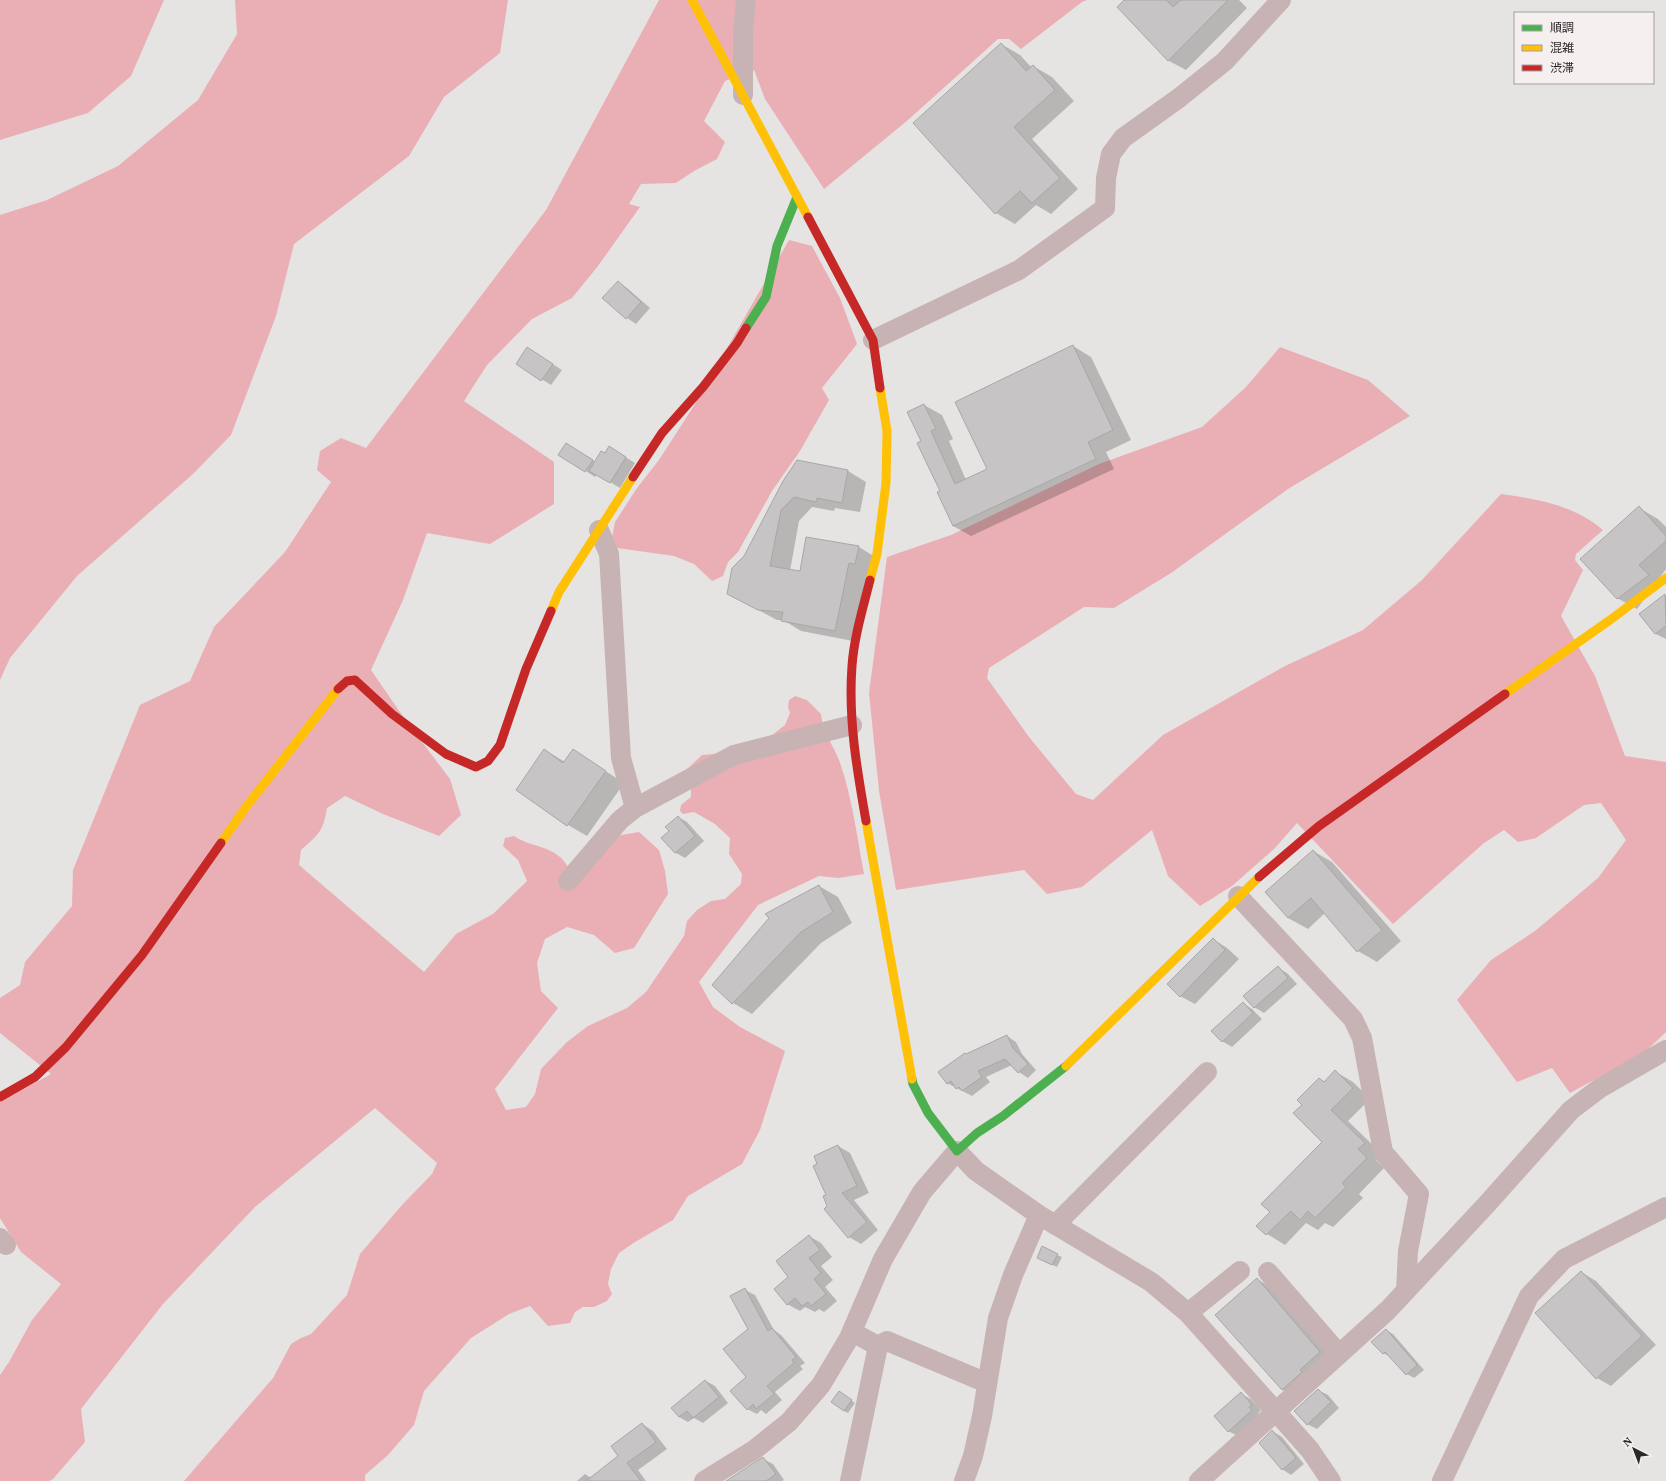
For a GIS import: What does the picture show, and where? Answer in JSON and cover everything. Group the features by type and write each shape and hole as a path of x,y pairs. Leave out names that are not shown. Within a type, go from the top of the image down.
{"street":[{"path":"692,0 873,340 887,431 886,483 877,554 859,623 852,666 850,714 855,758 913,1084 928,1113 957,1151 976,1171 1047,1220 1151,1282 1188,1313 1277,1411 1310,1450 1331,1481"},
{"path":"743,95 743,31 746,0"},
{"path":"873,340 1019,270 1105,208 1106,178 1111,154 1123,138 1179,98 1225,61 1281,0"},
{"path":"0,1097 35,1078 66,1047 142,955 246,807 333,694 347,681 355,680 392,714 446,754 476,767 488,761 500,745 526,669 559,592 662,433 703,387 732,349 766,297 777,246 797,197"},
{"path":"599,530 609,554 621,758 635,808"},
{"path":"704,1481 754,1450 789,1422 821,1385 852,1332 883,1259 922,1192 957,1151 977,1133 1003,1116 1068,1064 1238,896 1319,826 1666,578"},
{"path":"568,880 620,820 635,808 734,755 852,725"},
{"path":"1238,896 1353,1019 1362,1038 1383,1152 1419,1194 1408,1251 1406,1290"},
{"path":"1199,1481 1388,1310 1487,1204 1571,1110 1600,1088 1666,1050"},
{"path":"964,1481 973,1456 998,1318 1013,1275 1047,1220 1207,1072"},
{"path":"1442,1481 1529,1296 1564,1259 1666,1207"},
{"path":"1188,1313 1240,1271"},
{"path":"1268,1272 1339,1354"},
{"path":"852,1332 878,1346"},
{"path":"850,1481 878,1346 887,1341 987,1383"}],"shaded area":[{"path":"0,0 164,0 131,76 88,113 0,140"},
{"path":"235,0 508,0 500,53 444,97 409,156 294,244 276,316 231,435 193,474 77,576 10,658 0,680 0,215 47,200 118,166 198,100 237,34"},
{"path":"659,0 1087,0 1082,2 1021,49 1009,39 998,39 908,120 824,189 765,99 754,70 725,81 704,121 725,142 717,159 694,171 676,183 641,184 629,204 640,207 598,266 572,298 532,319 487,365 464,401 554,462 554,504 490,544 427,533 403,600 371,670 404,718 450,779 461,815 439,836 383,814 345,796 327,808 322,828 301,850 299,865 424,972 456,934 493,914 527,881 518,860 503,846 505,838 514,836 525,842 555,853 561,858 571,872 615,836 639,832 659,850 665,871 668,894 634,948 615,953 594,935 567,927 545,939 537,963 541,991 558,1008 495,1089 506,1110 526,1107 535,1094 541,1069 567,1042 588,1026 627,1008 646,992 684,936 687,921 697,910 711,901 725,899 741,884 742,874 729,854 730,838 715,824 694,812 683,814 680,811 681,805 691,797 691,787 685,771 702,755 725,753 762,743 785,725 790,713 788,707 789,700 795,696 807,700 821,714 826,733 844,774 854,816 864,874 838,878 819,876 758,905 699,982 713,1007 740,1027 785,1051 760,1130 742,1164 688,1196 673,1220 619,1253 611,1269 608,1284 612,1294 607,1301 594,1307 583,1307 575,1312 570,1323 548,1326 530,1306 509,1314 471,1338 424,1391 414,1425 388,1455 365,1475 365,1481 184,1481 273,1378 291,1344 311,1334 347,1295 360,1254 402,1205 432,1174 437,1163 375,1108 255,1207 163,1304 81,1409 85,1442 53,1479 49,1481 0,1481 0,1375 9,1362 32,1320 61,1284 21,1252 0,1218 0,1102 51,1074 0,1033 0,998 20,985 25,962 72,906 73,870 140,705 190,681 214,627 285,552 331,482 317,470 320,451 341,438 366,448 546,210"},
{"path":"789,240 812,246 840,298 857,344 822,388 829,400 800,451 772,491 738,552 728,562 723,576 712,581 694,564 674,556 610,547 615,522 637,488 659,460 695,404"},
{"path":"1280,347 1368,380 1410,416 1288,489 1171,573 1114,608 1084,607 989,668 987,678 1029,737 1076,794 1093,800 1163,735 1285,666 1363,630 1422,580 1501,494 1555,504 1592,521 1603,530 1576,554 1575,560 1583,570 1561,616 1595,676 1625,756 1666,762 1666,1032 1645,1052 1570,1093 1552,1068 1517,1082 1457,1000 1491,960 1535,931 1598,878 1626,840 1601,803 1584,805 1536,838 1518,842 1504,830 1484,843 1393,924 1297,823 1275,848 1232,886 1200,906 1168,876 1152,830 1082,887 1047,894 1024,870 896,890 879,791 869,693 887,557 951,535 1099,464 1202,427 1246,387"}],"building":[{"path":"1124,0 1166,0 1173,7 1181,0 1228,0 1168,61 1117,7"},
{"path":"1001,43 1026,71 1033,65 1055,90 1014,127 1060,178 1032,203 1020,191 995,214 913,123"},
{"path":"618,281 641,302 626,319 602,298"},
{"path":"1073,345 1113,430 1088,442 1096,459 953,526 937,492 940,491 917,443 921,441 907,412 924,404 936,429 931,431 955,484 987,469 955,402"},
{"path":"527,347 553,364 541,381 516,364"},
{"path":"566,443 593,460 585,472 558,455"},
{"path":"609,446 626,457 610,483 589,471 601,451 605,453"},
{"path":"797,460 848,470 842,503 817,498 816,502 794,497 781,510 770,566 800,571 806,537 859,546 855,564 849,563 835,631 781,621 783,612 758,610 727,594 732,568 744,556 783,481"},
{"path":"1639,506 1666,536 1666,541 1639,565 1649,575 1617,599 1580,559"},
{"path":"1665,594 1666,626 1655,634 1639,614"},
{"path":"544,749 563,763 573,749 606,771 567,826 516,790"},
{"path":"678,816 695,836 675,853 661,838 669,831 665,827"},
{"path":"1313,850 1382,930 1357,952 1311,898 1288,918 1265,892"},
{"path":"819,885 833,912 801,932 732,1004 712,985 769,918 765,914"},
{"path":"1213,938 1225,950 1180,997 1167,984"},
{"path":"1278,966 1288,978 1254,1008 1243,996"},
{"path":"1243,1002 1253,1013 1222,1042 1211,1031"},
{"path":"1007,1035 1013,1048 1028,1064 1018,1073 1005,1059 978,1071 982,1077 962,1091 959,1087 956,1089 951,1081 947,1084 938,1072 965,1053 966,1054"},
{"path":"1335,1070 1353,1088 1331,1110 1365,1143 1358,1149 1367,1158 1342,1183 1346,1187 1315,1218 1308,1211 1300,1220 1291,1211 1266,1235 1256,1226 1270,1212 1261,1204 1322,1142 1293,1113 1302,1105 1297,1100 1319,1078 1324,1082"},
{"path":"838,1145 857,1186 842,1193 867,1222 848,1238 824,1209 827,1206 823,1196 826,1195 813,1166 817,1164 814,1156"},
{"path":"809,1235 820,1250 809,1258 821,1273 814,1279 826,1294 811,1306 808,1302 802,1306 795,1298 787,1305 774,1289 788,1277 776,1261"},
{"path":"1042,1246 1058,1254 1052,1265 1037,1258"},
{"path":"1581,1271 1642,1336 1596,1379 1535,1313"},
{"path":"1257,1278 1320,1352 1300,1370 1302,1372 1282,1390 1215,1315"},
{"path":"745,1288 768,1331 772,1328 796,1357 792,1360 794,1363 767,1386 774,1394 756,1409 753,1404 747,1410 730,1391 746,1377 723,1349 748,1329 730,1296"},
{"path":"1386,1329 1417,1365 1406,1375 1385,1352 1383,1354 1371,1342"},
{"path":"705,1380 719,1397 693,1418 687,1411 679,1417 671,1408"},
{"path":"1318,1389 1331,1402 1307,1425 1294,1411"},
{"path":"839,1391 852,1400 844,1411 831,1402"},
{"path":"1241,1392 1252,1405 1249,1407 1252,1410 1228,1432 1214,1416"},
{"path":"642,1423 656,1442 627,1463 641,1481 586,1481 618,1456 611,1446"},
{"path":"1272,1430 1296,1458 1282,1470 1259,1443"},
{"path":"763,1457 776,1474 766,1481 726,1481"}],"traffic: fast":[{"path":"746,328 766,297 777,246 797,197"},
{"path":"912,1079 913,1084 928,1113 957,1151 977,1133 1003,1116 1066,1066"}],"traffic: slow":[{"path":"692,0 808,217"},
{"path":"870,580 877,554 886,483 887,431 880,388"},
{"path":"551,611 559,592 633,477"},
{"path":"1505,694 1610,620 1666,578"},
{"path":"221,843 246,807 338,689"},
{"path":"866,821 912,1079"},
{"path":"1066,1066 1259,877"}],"traffic: jam":[{"path":"808,217 873,340 880,388"},
{"path":"633,477 662,433 703,387 737,343 746,328"},
{"path":"866,821 854,744 851,686 855,644 870,580"},
{"path":"338,689 347,681 355,680 392,714 446,754 476,767 488,761 500,745 526,669 551,611"},
{"path":"1259,877 1319,826 1505,694"},
{"path":"0,1097 35,1077 66,1047 142,955 221,843"}]}
